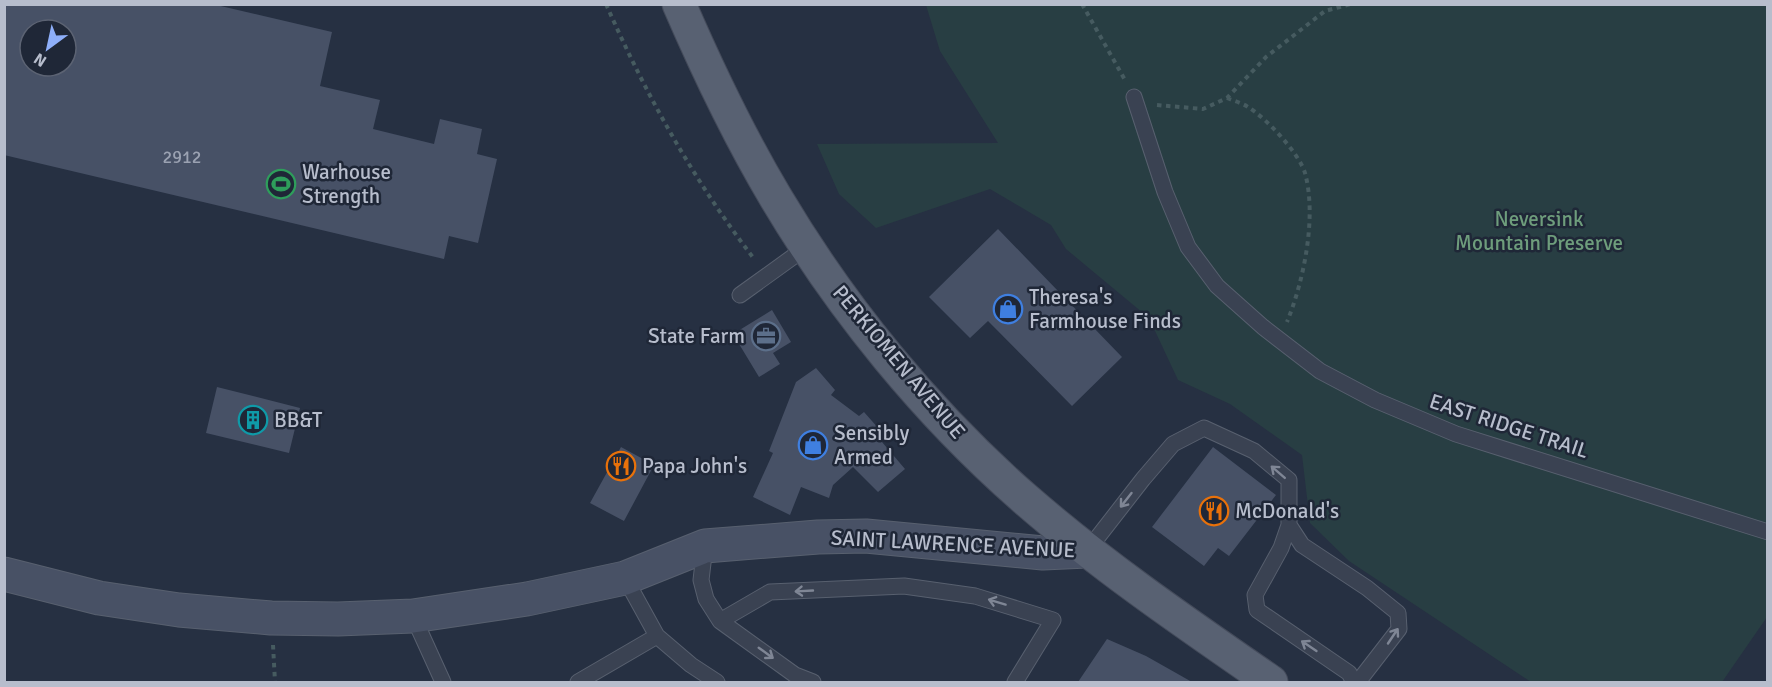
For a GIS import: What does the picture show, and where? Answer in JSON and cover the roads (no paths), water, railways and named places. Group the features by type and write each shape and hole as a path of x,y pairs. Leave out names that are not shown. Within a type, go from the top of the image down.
{"main road":[{"name":"PERKIOMEN AVENUE","path":"679,4 728,111 776,198 876,341 921,396 1023,497 1087,551 1158,604 1271,682"},
{"name":"SAINT LAWRENCE AVENUE","path":"4,574 99,598 179,610 271,618 338,619 412,616 527,599 625,578 705,546 818,537 866,536 1043,553 1087,551"}],"lane":[{"path":"1134,97 1165,192 1188,248 1217,286 1263,327 1320,371 1375,400 1456,434 1767,532"},
{"path":"740,295 808,246"},
{"path":"1087,551 1173,444 1204,428 1254,451 1289,480 1289,525 1281,549 1255,595 1257,610 1349,672 1354,682"},
{"path":"1289,525 1302,545 1367,588 1398,613 1399,629 1358,682"},
{"path":"705,546 701,580 706,599 720,621 795,675 813,682"},
{"path":"625,578 657,636 717,682"},
{"path":"720,621 770,592 904,586 975,596 1053,620 1015,682"},
{"path":"412,616 443,682"},
{"path":"578,682 657,636"}],"place":[{"name":"Warhouse Strength","path":"281,184"},
{"name":"Theresa's Farmhouse Finds","path":"1008,309"},
{"name":"State Farm","path":"766,336"},
{"name":"BB&T","path":"253,420"},
{"name":"Sensibly Armed","path":"813,445"},
{"name":"Papa John's","path":"621,466"},
{"name":"McDonald's","path":"1214,511"}],"park label":[{"name":"Neversink Mountain Preserve","path":"1539,231"}]}
